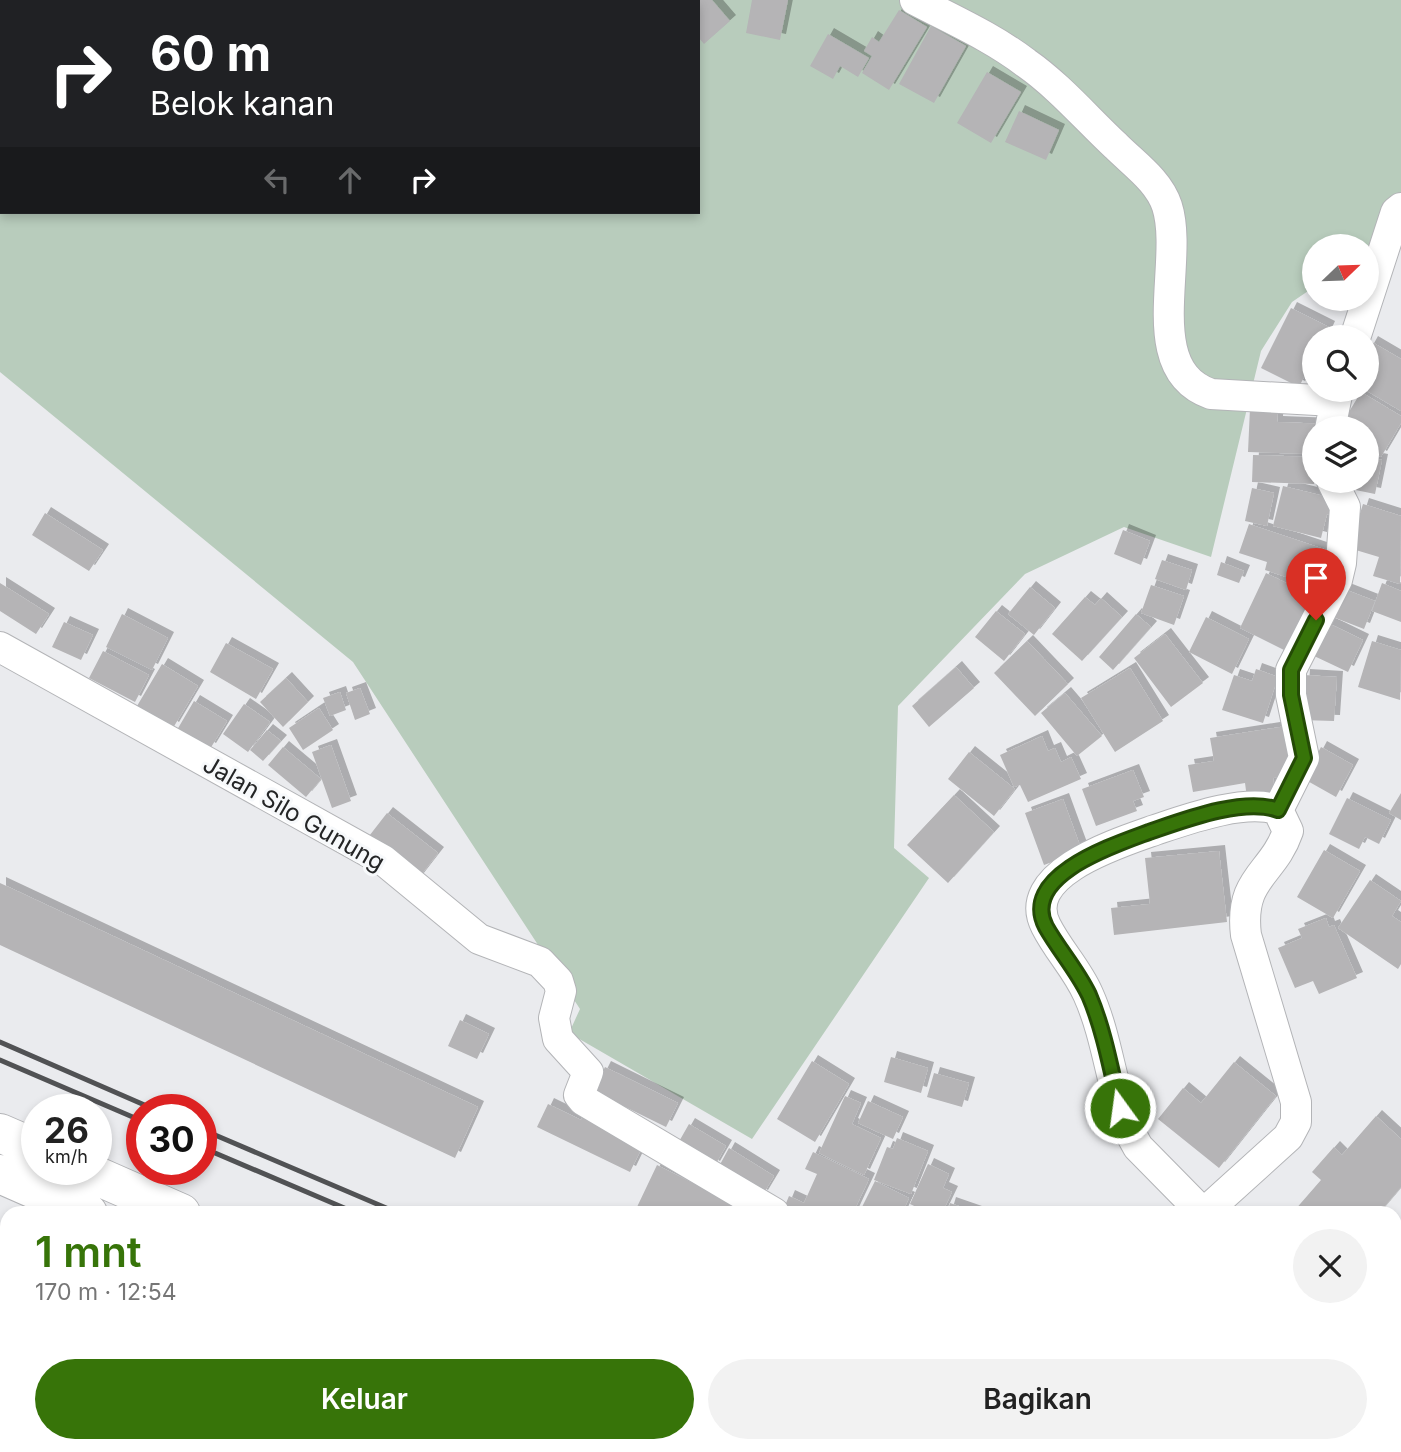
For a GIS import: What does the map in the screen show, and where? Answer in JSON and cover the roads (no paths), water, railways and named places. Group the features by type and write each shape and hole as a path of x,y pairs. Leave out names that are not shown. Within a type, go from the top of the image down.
{"highway":[{"path":"0,1133 21,1142"},
{"path":"0,1174 72,1206"},
{"path":"112,1183 165,1206"}],"street":[{"path":"915,0 997,43 1029,64 1157,185 1171,220 1170,337 1174,358 1183,376 1194,388 1211,394 1334,407"},
{"path":"1359,325 1396,212 1401,208"},
{"path":"1278,810 1304,758 1291,695 1291,670 1336,580 1341,563 1345,507 1338,493"},
{"name":"Jalan Silo Gunung","path":"0,647 383,860 480,939 540,962 558,981 561,991 554,1018 558,1040 588,1072 579,1095 583,1100 762,1206"},
{"path":"1197,1206 1138,1147 1127,1127 1089,995 1045,926 1040,908 1045,888 1059,875 1131,838 1248,805 1266,806 1278,810 1288,831 1284,844 1257,878 1247,897 1244,916 1246,935 1296,1102 1296,1122 1288,1137 1212,1206"}],"railway":[{"path":"0,1042 126,1097"},
{"path":"0,1060 126,1114"},
{"path":"217,1136 382,1206"},
{"path":"217,1154 340,1206"}]}
